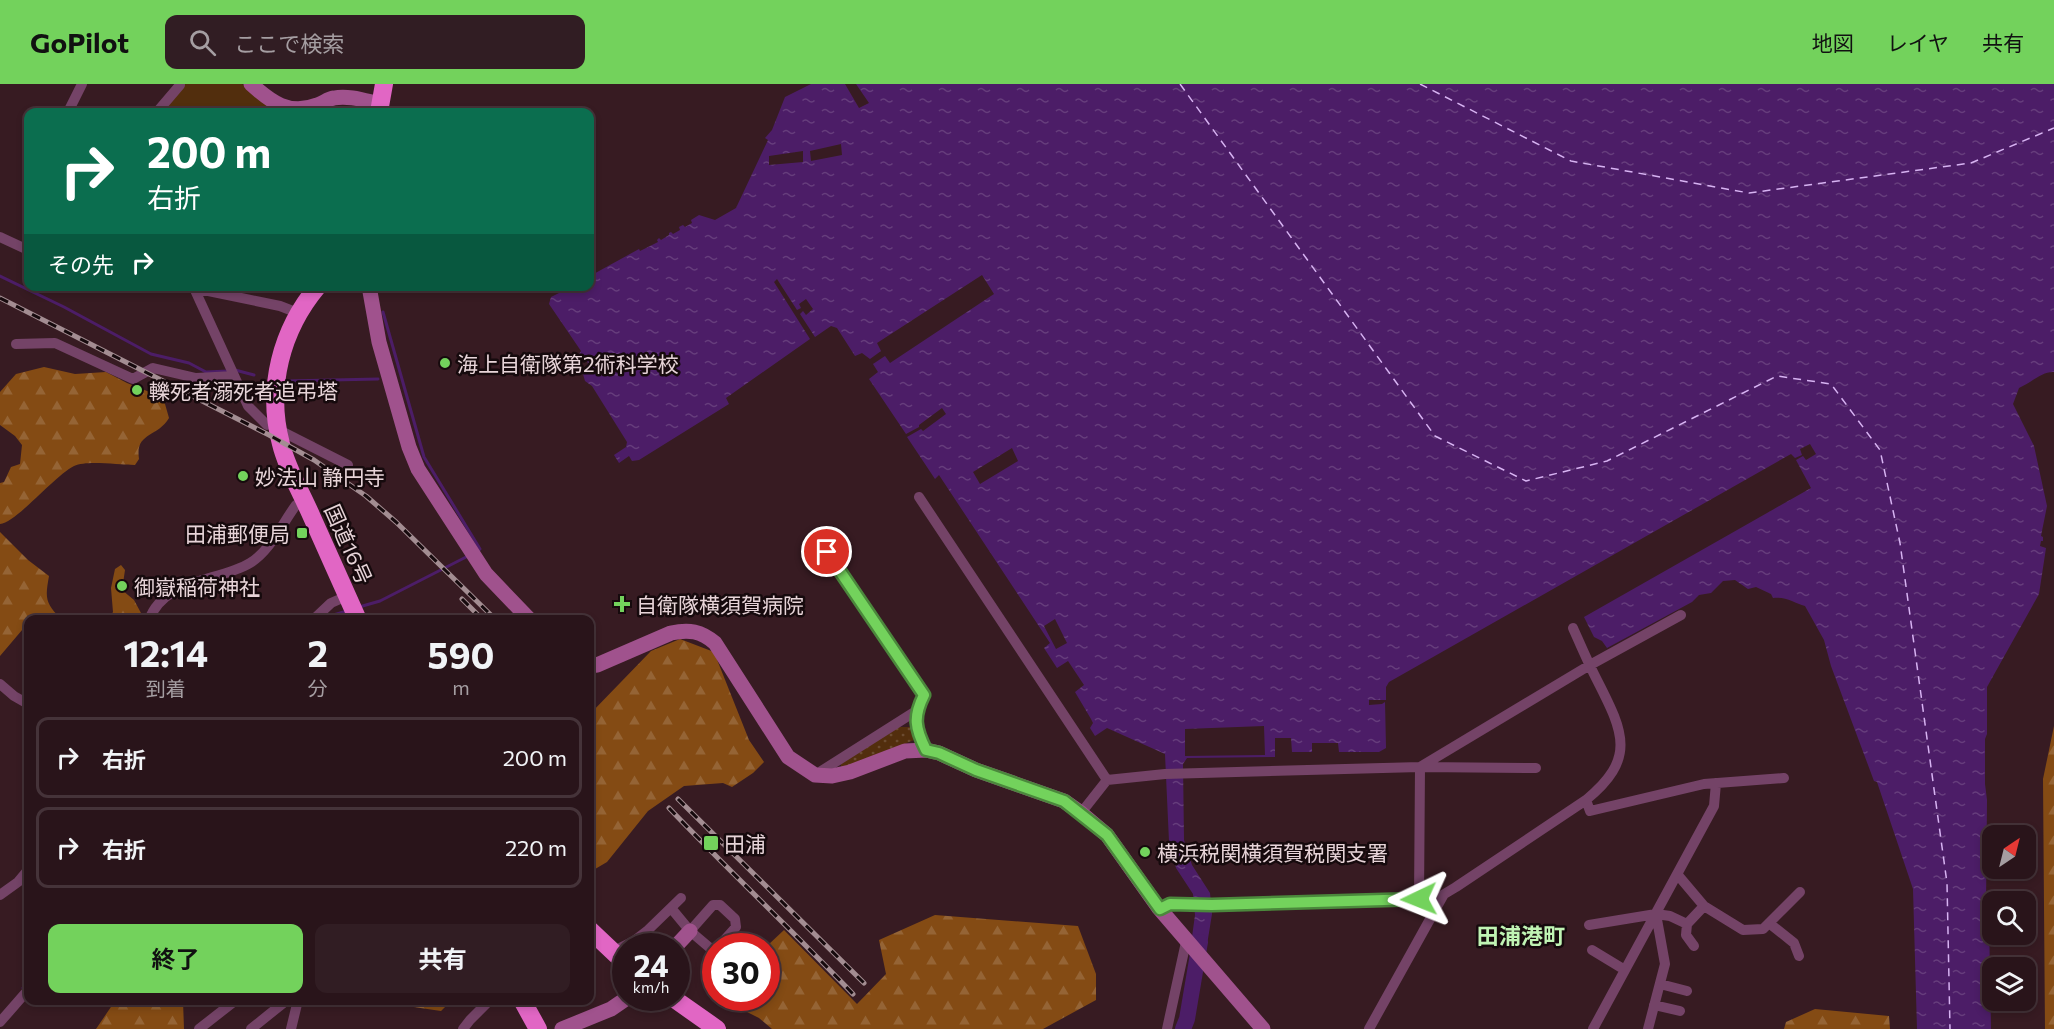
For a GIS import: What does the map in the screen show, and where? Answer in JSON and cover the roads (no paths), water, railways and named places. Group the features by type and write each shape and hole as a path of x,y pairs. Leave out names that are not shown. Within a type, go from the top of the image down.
{"highway":[{"path":"374,103 384,84"},
{"name":"国道16号","path":"294,312 304,291"},
{"name":"国道16号","path":"313,291 276,335 270,354 267,375 272,427 276,462 347,608"},
{"name":"国道16号","path":"272,427 347,608"},
{"path":"594,934 612,951"},
{"path":"525,1005 538,1029"},
{"path":"690,1010 717,1029"}],"street":[{"path":"70,108 81,84"},
{"path":"160,108 180,84"},
{"path":"260,87 282,107 287,108"},
{"path":"306,108 332,98 342,97 374,103"},
{"path":"0,237 24,248"},
{"path":"194,291 248,406 272,427 348,465"},
{"path":"211,291 280,306 294,312"},
{"path":"370,291 379,342 409,447 418,469 486,574 525,615"},
{"path":"16,344 55,343 133,379 153,368 196,378 234,376"},
{"path":"919,497 1107,780"},
{"path":"152,615 159,602 186,584 203,581 248,564 261,555 296,505"},
{"path":"814,775 916,711 924,695 827,552"},
{"path":"317,615 320,611 347,608"},
{"path":"1420,767 1590,665 1681,615"},
{"path":"1160,909 1170,904 1436,899 1586,800 1600,788 1609,776 1617,761 1621,738 1616,717 1573,628"},
{"path":"594,665 671,633 695,631 715,643 788,757 814,775 832,776 850,772 905,751 926,750 1064,801 1107,835 1188,944 1263,1029"},
{"path":"0,684 24,702"},
{"path":"916,711 918,734 926,750"},
{"path":"1419,899 1420,767"},
{"path":"1081,813 1107,780 1165,774 1420,767 1536,768"},
{"path":"1586,800 1590,811 1704,784 1784,778"},
{"path":"1593,1029 1714,806 1716,783"},
{"path":"1677,874 1704,906 1743,930 1763,929 1800,892"},
{"path":"0,895 24,875"},
{"path":"1369,1029 1445,894"},
{"path":"643,933 681,898"},
{"path":"690,931 713,905 720,905 735,919 736,927 731,933"},
{"path":"1694,946 1686,935 1687,924 1704,906"},
{"path":"671,908 690,931 702,941"},
{"path":"1648,1029 1665,964 1656,914"},
{"path":"1589,925 1656,914 1670,916 1687,924"},
{"path":"1769,923 1794,944 1799,956"},
{"path":"1167,1029 1188,944"},
{"path":"1592,950 1625,970"},
{"path":"1660,984 1687,991"},
{"path":"0,1022 24,995"},
{"path":"199,1029 230,1005"},
{"path":"251,1029 281,1005"},
{"path":"291,1029 297,1005"},
{"path":"463,1029 485,1005"},
{"path":"1654,1005 1680,1011"},
{"path":"562,1029 612,1008"}],"water":[{"path":"811,84 845,84 859,108 869,103 856,84 2054,84 2054,372 2041,375 2019,388 2013,404 2034,446 2047,506 2041,536 2043,541 2040,546 2046,548 2039,594 1987,687 1987,734 1985,739 1987,825 1982,825 1982,879 1986,879 1986,891 1982,891 1982,945 1989,945 1990,957 1982,957 1982,1011 1991,1011 1991,1029 1917,1029 1913,889 1877,782 1874,781 1831,666 1824,640 1805,606 1786,599 1773,598 1771,594 1756,587 1748,589 1735,580 1723,581 1711,593 1699,595 1692,602 1607,648 1602,641 1594,637 1584,617 1811,488 1796,460 1803,456 1806,460 1816,454 1810,444 1800,449 1802,455 1795,458 1791,454 1389,682 1386,687 1386,700 1369,700 1369,705 1385,702 1386,748 1379,752 1339,752 1338,743 1312,743 1312,752 1292,752 1291,738 1275,738 1275,757 1187,758 1183,764 1184,840 1192,865 1210,893 1212,914 1206,951 1192,937 1195,915 1193,894 1176,868 1169,841 1165,754 1107,728 1095,736 1090,728 1093,723 1075,692 1084,685 1068,661 1057,668 1044,648 1050,643 939,475 935,479 907,437 921,429 923,431 946,414 942,408 919,427 906,434 869,379 878,372 873,364 885,356 890,363 994,294 982,275 877,343 881,351 870,359 862,353 855,356 837,328 831,326 815,337 800,314 803,311 806,315 813,309 806,299 799,304 801,308 797,310 777,279 774,282 810,339 726,398 729,404 639,460 632,461 629,456 619,463 614,455 626,447 627,442 592,386 585,381 583,374 588,363 583,355 579,354 581,351 549,304 551,297 563,291 594,291 594,274 639,249 640,251 658,242 659,238 661,240 671,232 673,234 680,230 679,227 692,223 691,220 699,215 715,220 736,208 768,140 765,138 772,130 785,97","holes":["841,144 842,155 811,161 810,151","803,151 803,162 769,165 769,156","1012,448 1018,461 980,484 973,472","1055,619 1067,643 1056,649 1044,626","1264,726 1265,755 1185,756 1185,729"]}],"waterway":[{"path":"0,276 24,288"},
{"path":"31,291 151,354 189,363 206,372 228,371"},
{"path":"383,312 424,457 480,549 478,551"},
{"path":"235,370 254,375"},
{"path":"286,381 378,379"},
{"path":"359,607 380,601 470,555"},
{"path":"333,615 347,611"},
{"path":"1183,1029 1187,1019 1200,942"}],"railway":[{"path":"0,298 314,460 366,496 396,522 491,615"},
{"path":"462,599 478,615"},
{"path":"678,799 864,983"},
{"path":"669,808 853,994"}],"place":[{"name":"海上自衛隊第2術科学校","path":"445,363"},
{"name":"轢死者溺死者追弔塔","path":"137,390"},
{"name":"妙法山 静円寺","path":"243,476"},
{"name":"田浦郵便局","path":"302,533"},
{"name":"御嶽稲荷神社","path":"122,586"},
{"name":"自衛隊横須賀病院","path":"622,604"},
{"name":"田浦","path":"711,843"},
{"name":"横浜税関横須賀税関支署","path":"1145,852"}],"district":[{"name":"田浦港町","path":"1521,935"}]}
